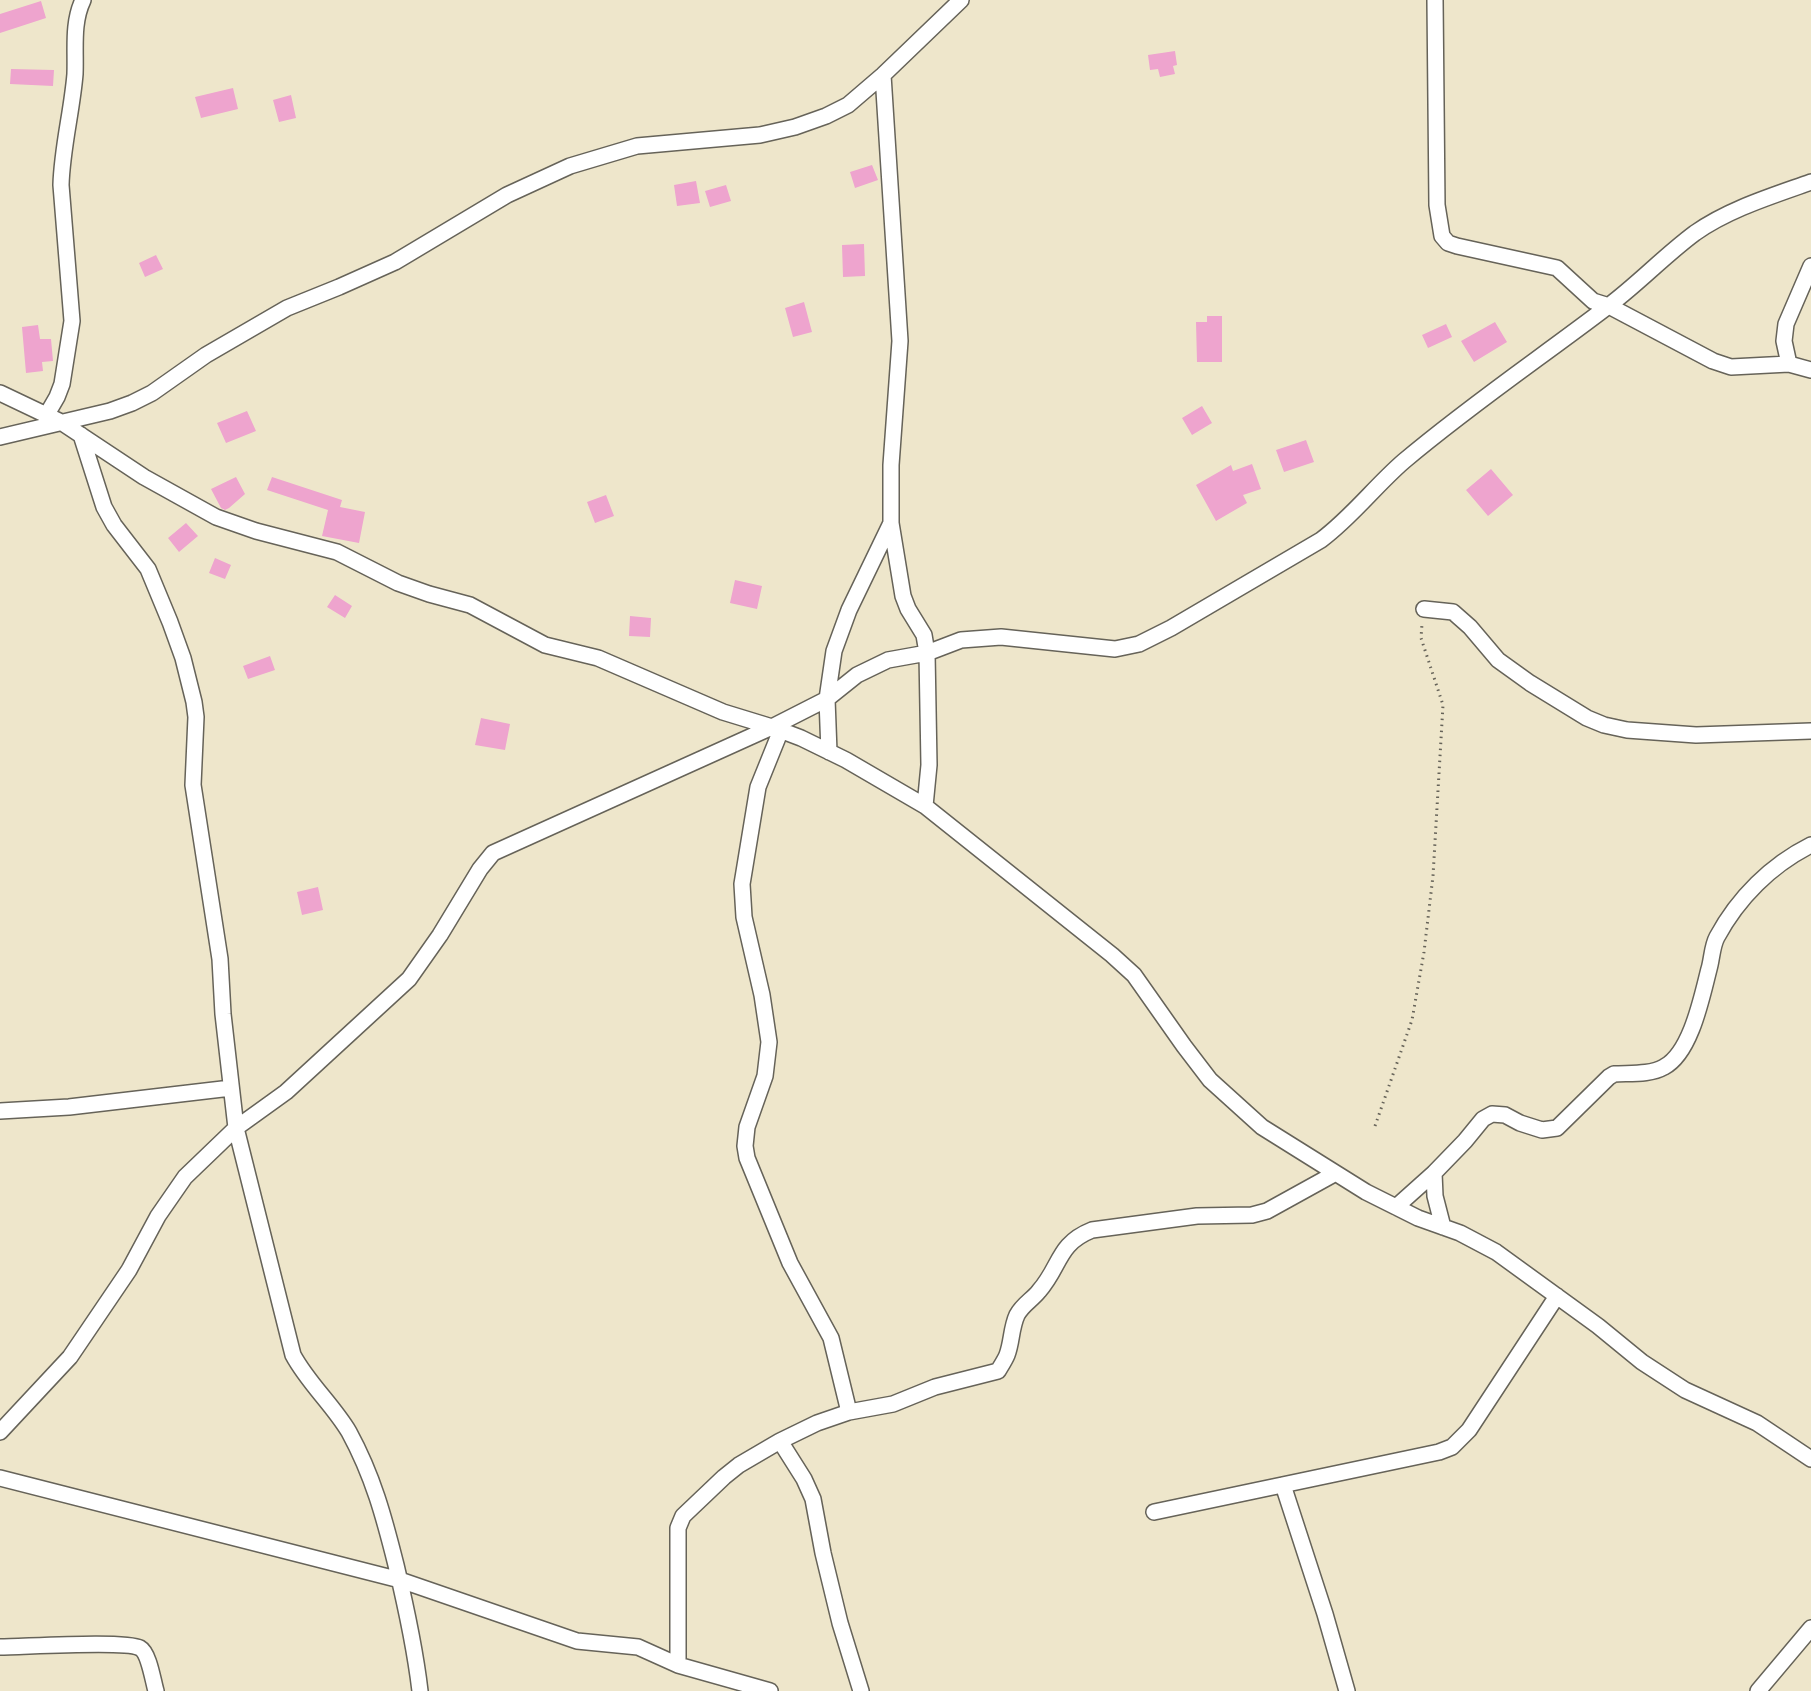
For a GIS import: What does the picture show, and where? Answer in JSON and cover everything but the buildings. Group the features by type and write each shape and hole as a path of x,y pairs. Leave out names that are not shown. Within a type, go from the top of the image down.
{"street":[{"path":"46,416 62,384 72,321 61,175 75,75 75,30 78,11 83,0"},
{"path":"0,437 110,411 132,403 152,393 206,356 287,308 394,262 507,195 570,166 637,146 760,135 795,127 826,116 848,105 962,0"},
{"path":"1436,0 1437,205 1442,236 1448,243 1557,268 1593,301 1609,306 1713,361 1731,367 1789,363 1811,370"},
{"path":"883,75 900,341 891,465 891,523 903,596 924,635 927,653 929,765 925,806"},
{"path":"0,1432 70,1357 129,1270 158,1216 185,1178 236,1128 286,1092 409,979 493,852 777,729 827,699 857,675 888,660 927,653 961,640 1001,637 1115,650 1139,644 1172,628 1321,540 1342,525 1402,463 1541,354 1609,306 1694,234 1712,222 1745,206 1811,182"},
{"path":"1789,363 1784,341 1786,324 1811,266"},
{"path":"0,393 61,422 144,477 216,517 256,531 337,552 398,583 470,606 545,645 598,658 723,712 801,738 925,806 1134,975 1210,1080 1262,1127 1334,1174 1418,1218 1460,1233 1496,1252 1642,1362 1684,1390 1757,1423 1811,1459"},
{"path":"81,435 104,507 114,525 148,569 183,658 195,702 193,785 220,959 223,1014 236,1128 293,1355 301,1369 348,1430 370,1474 381,1503 400,1580 415,1653 420,1691"},
{"path":"829,752 827,699 834,651 840,630 891,523"},
{"path":"1424,609 1453,612 1470,627 1498,660 1587,718 1604,724 1627,729 1696,735 1811,731"},
{"path":"777,729 758,787 742,884 744,917 762,995 769,1042 765,1076 747,1127 745,1146 747,1158 790,1263 831,1338 849,1412"},
{"path":"1396,1207 1434,1173 1483,1119 1492,1114 1505,1115 1542,1130 1557,1128 1614,1074 1653,1071 1665,1067 1676,1058 1686,1041 1699,1004 1716,939 1746,896 1759,882 1780,862 1811,845"},
{"path":"0,1111 69,1107 231,1088"},
{"path":"1434,1173 1435,1196 1443,1227"},
{"path":"678,1665 678,1528 683,1516 739,1465 780,1441 849,1412 893,1404 935,1387 998,1371 1008,1354 1013,1325 1018,1313 1038,1293 1069,1243 1077,1236 1092,1230 1197,1216 1252,1215 1267,1211 1334,1174"},
{"path":"1154,1512 1439,1452 1452,1447 1469,1430 1557,1296"},
{"path":"780,1441 804,1479 813,1499 840,1623 861,1691"},
{"path":"0,1478 400,1580 577,1641 638,1647 678,1665 770,1691"},
{"path":"1283,1485 1325,1614 1347,1691"},
{"path":"1758,1691 1811,1628"},
{"path":"0,1647 117,1644 136,1647 142,1649 146,1655 156,1691"}],"path":[{"path":"1375,1126 1412,1020 1424,952 1433,876 1443,705 1421,638 1424,609"}]}
